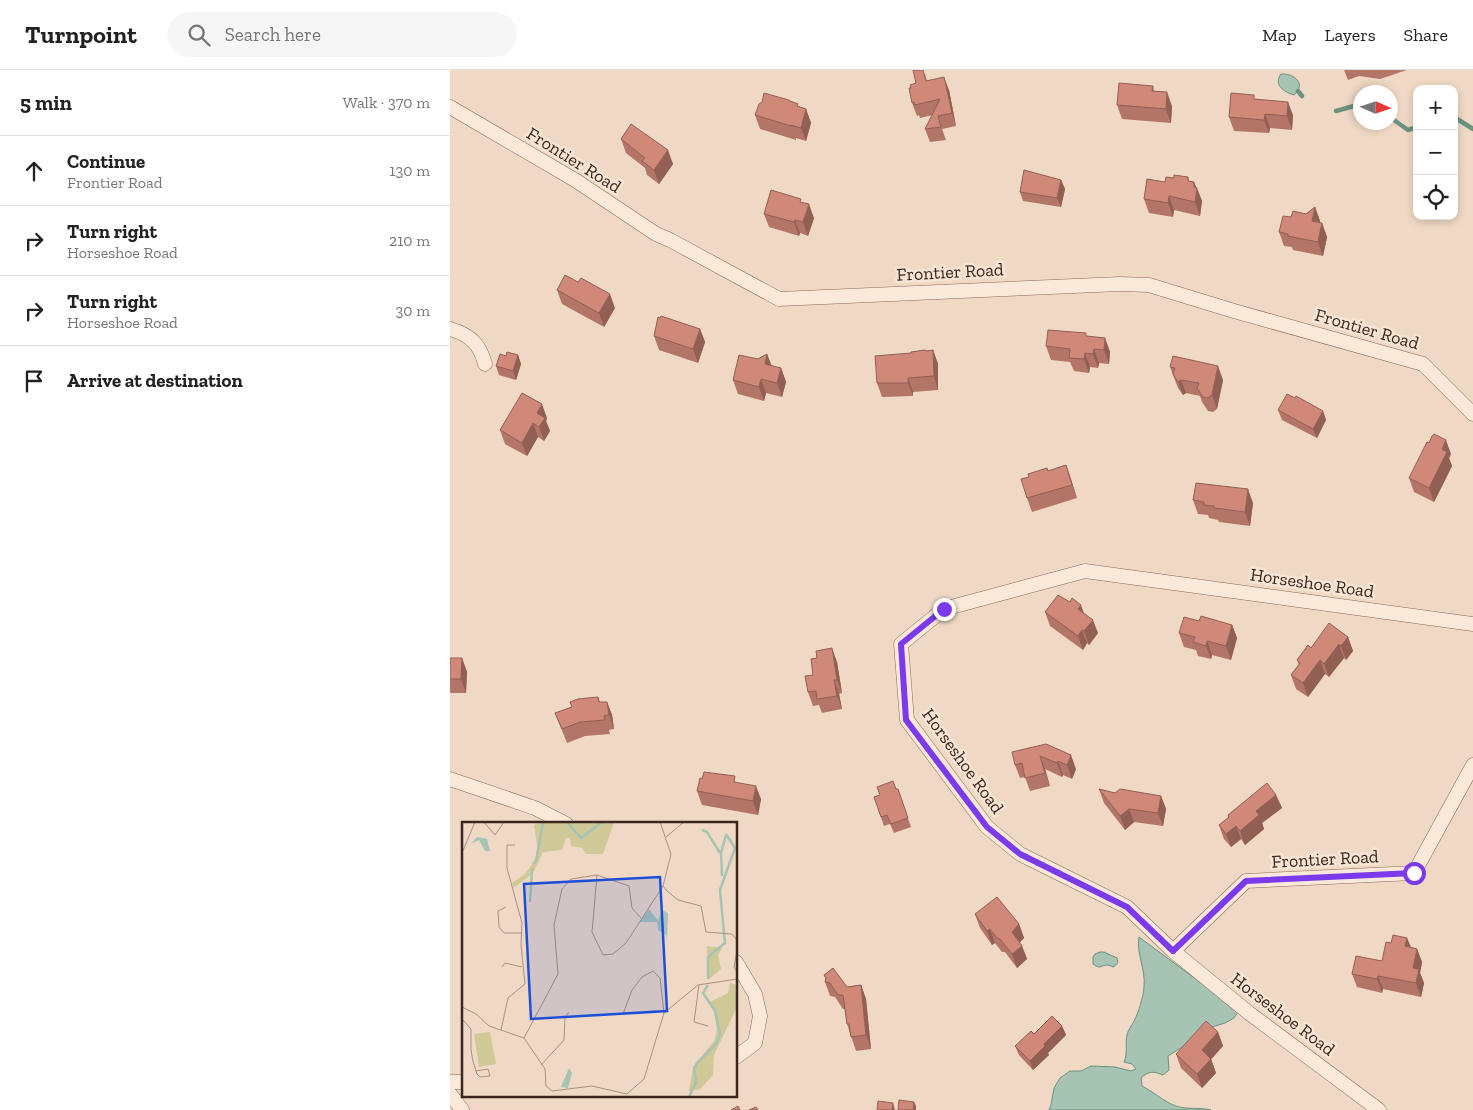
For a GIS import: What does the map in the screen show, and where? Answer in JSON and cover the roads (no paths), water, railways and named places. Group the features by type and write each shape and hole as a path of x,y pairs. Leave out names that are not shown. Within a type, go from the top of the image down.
{"street":[{"name":"Frontier Road","path":"450,107 576,180 656,234 779,299 1120,284 1150,285 1234,311 1423,364 1473,414"},
{"path":"450,329 464,333 472,340 482,353 485,364"},
{"name":"Horseshoe Road","path":"1379,1110 1249,1012 1173,951 1127,907 1020,854 987,827 906,720 901,644 944,609 1086,571 1473,624"},
{"name":"Frontier Road","path":"1173,951 1246,881 1414,873 1473,765"},
{"path":"450,779 535,808 562,822"},
{"path":"738,965 755,994 760,1016 755,1043 738,1056"},
{"path":"450,1094 462,1110"}],"waterway":[{"path":"1298,91 1302,96"},
{"path":"1336,111 1353,106"},
{"path":"1458,120 1473,129"},
{"path":"1398,123 1408,130 1413,128"}]}
